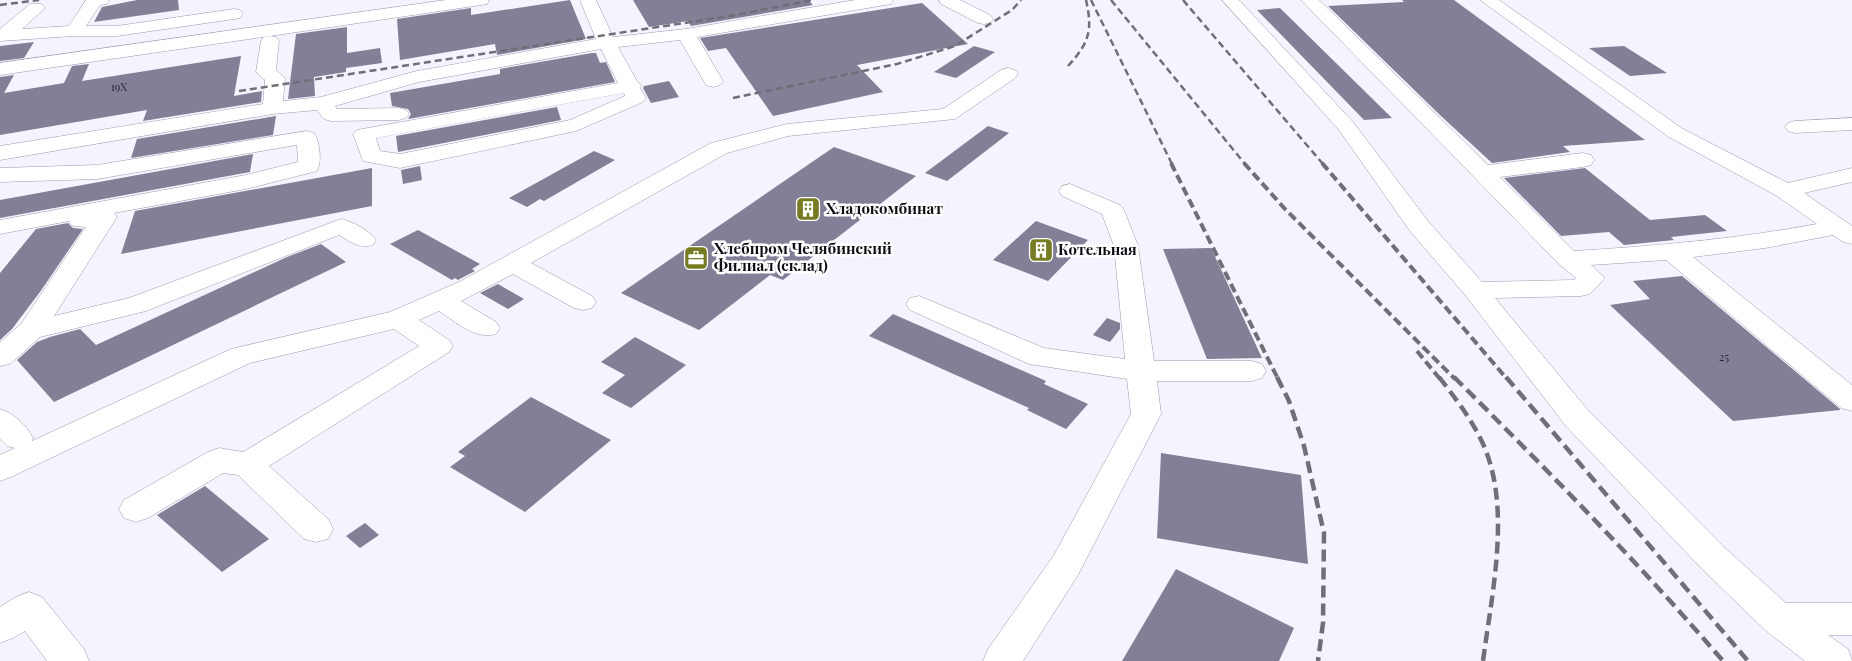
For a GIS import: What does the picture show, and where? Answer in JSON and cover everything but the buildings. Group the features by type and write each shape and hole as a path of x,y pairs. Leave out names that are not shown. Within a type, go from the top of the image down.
{"street":[{"path":"49,54 94,1 101,0"},
{"path":"0,70 481,0"},
{"path":"588,0 607,43 632,86 636,98 576,125 400,161 371,156 364,134 632,86"},
{"path":"784,17 813,3 826,0"},
{"path":"0,153 272,108 322,103 416,77 607,43 686,34 885,0"},
{"path":"947,0 984,19"},
{"path":"1230,0 1346,126 1419,226 1474,290 1576,416 1713,558 1778,619 1834,661"},
{"path":"1309,0 1568,259 1592,278 1581,288 1474,290"},
{"path":"1488,0 1676,133 1785,191 1845,232"},
{"path":"2,36 36,8"},
{"path":"2,36 68,31 117,31 234,14"},
{"path":"686,34 713,81"},
{"path":"270,41 266,72 275,78 272,108"},
{"path":"0,469 241,356 398,319 470,286 718,148 787,130 948,116 1008,74"},
{"path":"322,103 331,115 417,113"},
{"path":"1795,127 1852,124"},
{"path":"0,176 97,172 307,137 309,166 246,182 0,226"},
{"path":"1483,172 1583,160"},
{"path":"1785,191 1852,175"},
{"path":"1002,661 1066,565 1146,414 1126,246 1112,210 1070,191"},
{"path":"0,242 16,232 105,217 31,330 0,357"},
{"path":"31,330 137,305 341,226 364,240"},
{"path":"1568,259 1672,252 1845,232"},
{"path":"1672,252 1852,401"},
{"path":"512,263 583,302"},
{"path":"440,300 486,328"},
{"path":"919,304 1039,357 1141,371 1252,371"},
{"path":"247,465 439,346 398,319"},
{"path":"136,509 219,460 247,465 316,529"},
{"path":"0,627 29,608 70,661"},
{"path":"1778,619 1852,619"}],"railway":[{"path":"0,5 39,0"},
{"path":"239,91 730,16 813,0"},
{"path":"733,98 897,64 955,46 1012,10 1021,0"},
{"path":"1068,66 1081,50 1088,36 1089,20 1086,0"},
{"path":"1091,0 1172,164"},
{"path":"1111,0 1245,164"},
{"path":"1183,0 1323,164"},
{"path":"1171,163 1278,379"},
{"path":"1244,163 1285,209 1455,379"},
{"path":"1322,163 1507,379"},
{"path":"1417,351 1440,379"},
{"path":"1439,377 1462,407 1481,440 1490,463 1495,486 1498,536 1483,661"},
{"path":"1454,377 1625,552 1723,661"},
{"path":"1506,377 1748,661"},
{"path":"1278,379 1289,401 1304,446 1324,533 1323,623 1318,661"}],"place":[{"name":"Хладокомбинат","path":"808,209"},
{"name":"Котельная","path":"1041,250"},
{"name":"Хлебпром Челябинский Филиал (склад)","path":"696,258"}]}
